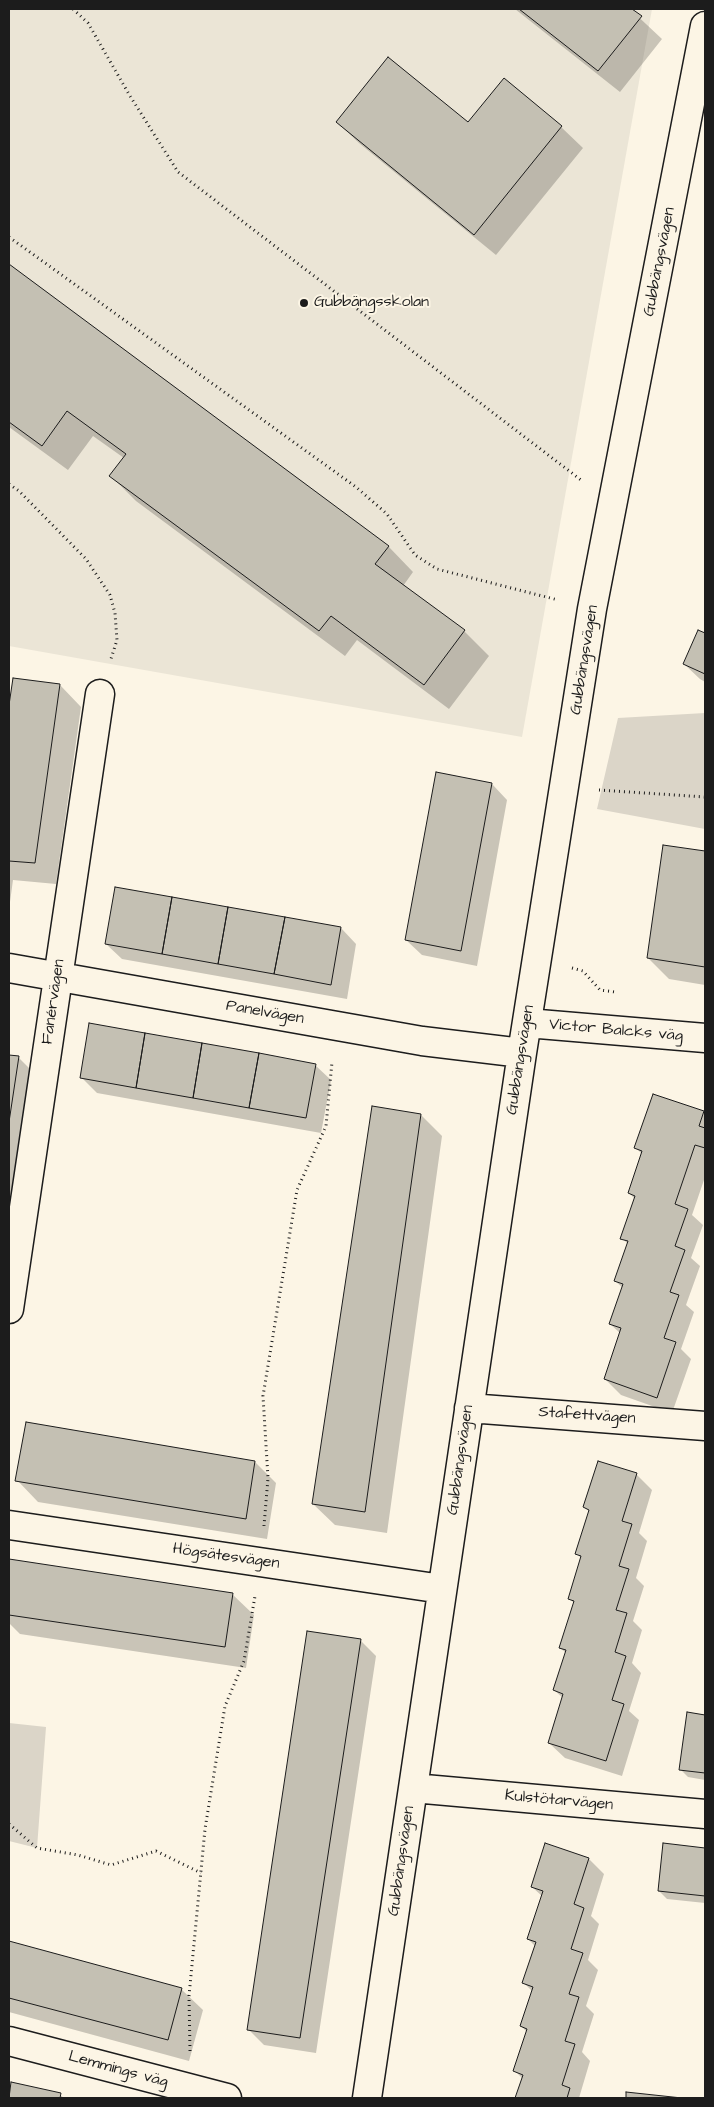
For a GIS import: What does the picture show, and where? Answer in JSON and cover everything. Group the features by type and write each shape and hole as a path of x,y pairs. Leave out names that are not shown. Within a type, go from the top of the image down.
{"street":[{"name":"Gubbängsvägen","path":"367,2098 522,1053 592,609 705,26"},
{"name":"Fanérvägen","path":"9,1309 100,694"},
{"name":"Panelvägen","path":"9,968 422,1041 522,1053"},
{"name":"Victor Balcks väg","path":"527,1023 705,1038"},
{"name":"Stafettvägen","path":"469,1408 705,1426"},
{"name":"Högsätesvägen","path":"9,1525 442,1589"},
{"name":"Kulstötarvägen","path":"413,1788 705,1814"},
{"name":"Lemmings väg","path":"9,2041 227,2098"}],"path":[{"path":"73,9 88,23 130,96 178,172 568,472 613,501"},
{"path":"9,237 356,487 387,514 415,555 437,569 592,609"},
{"path":"9,484 19,491 86,559 110,595 115,613 117,640 100,694"},
{"path":"564,788 705,797"},
{"path":"537,954 583,972 600,990 616,992"},
{"path":"9,1824 37,1848 78,1855 111,1866 156,1851 201,1873"}],"shaded area":[{"name":"Gubbängsskolan","path":"9,9 652,9 522,737 9,646"},
{"path":"705,713 705,829 597,809 618,718"},
{"path":"9,1723 46,1727 37,1848 9,1841"}],"building":[{"path":"519,9 632,9 642,16 598,71"},
{"path":"388,57 468,122 504,78 562,126 474,235 336,122"},
{"path":"9,264 389,546 375,564 465,630 424,685 331,616 319,631 109,476 126,454 67,411 42,446 9,422"},
{"path":"698,630 705,633 705,674 683,664"},
{"path":"13,678 60,684 35,863 9,861 9,705"},
{"path":"436,772 492,783 461,951 405,940"},
{"path":"663,845 705,851 705,967 647,958"},
{"path":"115,887 172,897 162,954 105,944"},
{"path":"172,897 228,907 218,964 162,954"},
{"path":"228,907 285,917 274,974 218,964"},
{"path":"285,917 341,927 331,985 274,974"},
{"path":"89,1023 145,1033 136,1088 80,1078"},
{"path":"145,1033 202,1043 193,1098 136,1088"},
{"path":"202,1043 259,1053 249,1108 193,1098"},
{"path":"259,1053 316,1064 306,1118 249,1108"},
{"path":"9,1055 19,1056 9,1122"},
{"path":"653,1094 704,1111 699,1126 705,1128 705,1148 695,1145 675,1204 688,1209 675,1246 685,1250 670,1292 679,1295 664,1338 676,1342 657,1398 604,1379 621,1328 609,1324 623,1284 614,1281 628,1241 620,1239 635,1196 628,1193 642,1151 634,1148"},
{"path":"372,1106 421,1114 365,1512 312,1504"},
{"path":"26,1422 255,1461 246,1519 15,1481"},
{"path":"598,1461 637,1473 622,1521 632,1524 619,1566 629,1569 616,1610 627,1613 615,1652 626,1656 612,1700 624,1704 606,1761 548,1743 563,1694 553,1690 566,1650 559,1648 574,1601 568,1599 581,1556 575,1554 589,1510 583,1507"},
{"path":"9,1559 233,1593 225,1647 9,1615"},
{"path":"307,1631 361,1639 300,2038 247,2030"},
{"path":"687,1712 705,1715 705,1773 679,1770"},
{"path":"545,1843 589,1858 574,1904 584,1908 571,1949 583,1953 569,1994 579,1997 565,2041 575,2044 562,2085 570,2088 567,2098 515,2098 523,2075 513,2071 527,2029 520,2026 533,1987 522,1983 536,1942 527,1939 543,1891 531,1887"},
{"path":"663,1843 705,1848 705,1896 658,1891"},
{"path":"9,1941 182,1988 168,2040 9,1998"},
{"path":"11,2082 61,2093 60,2098 9,2098"},
{"path":"626,2092 682,2098 626,2098"}],"place":[{"name":"Gubbängsskolan","path":"304,303"}]}
